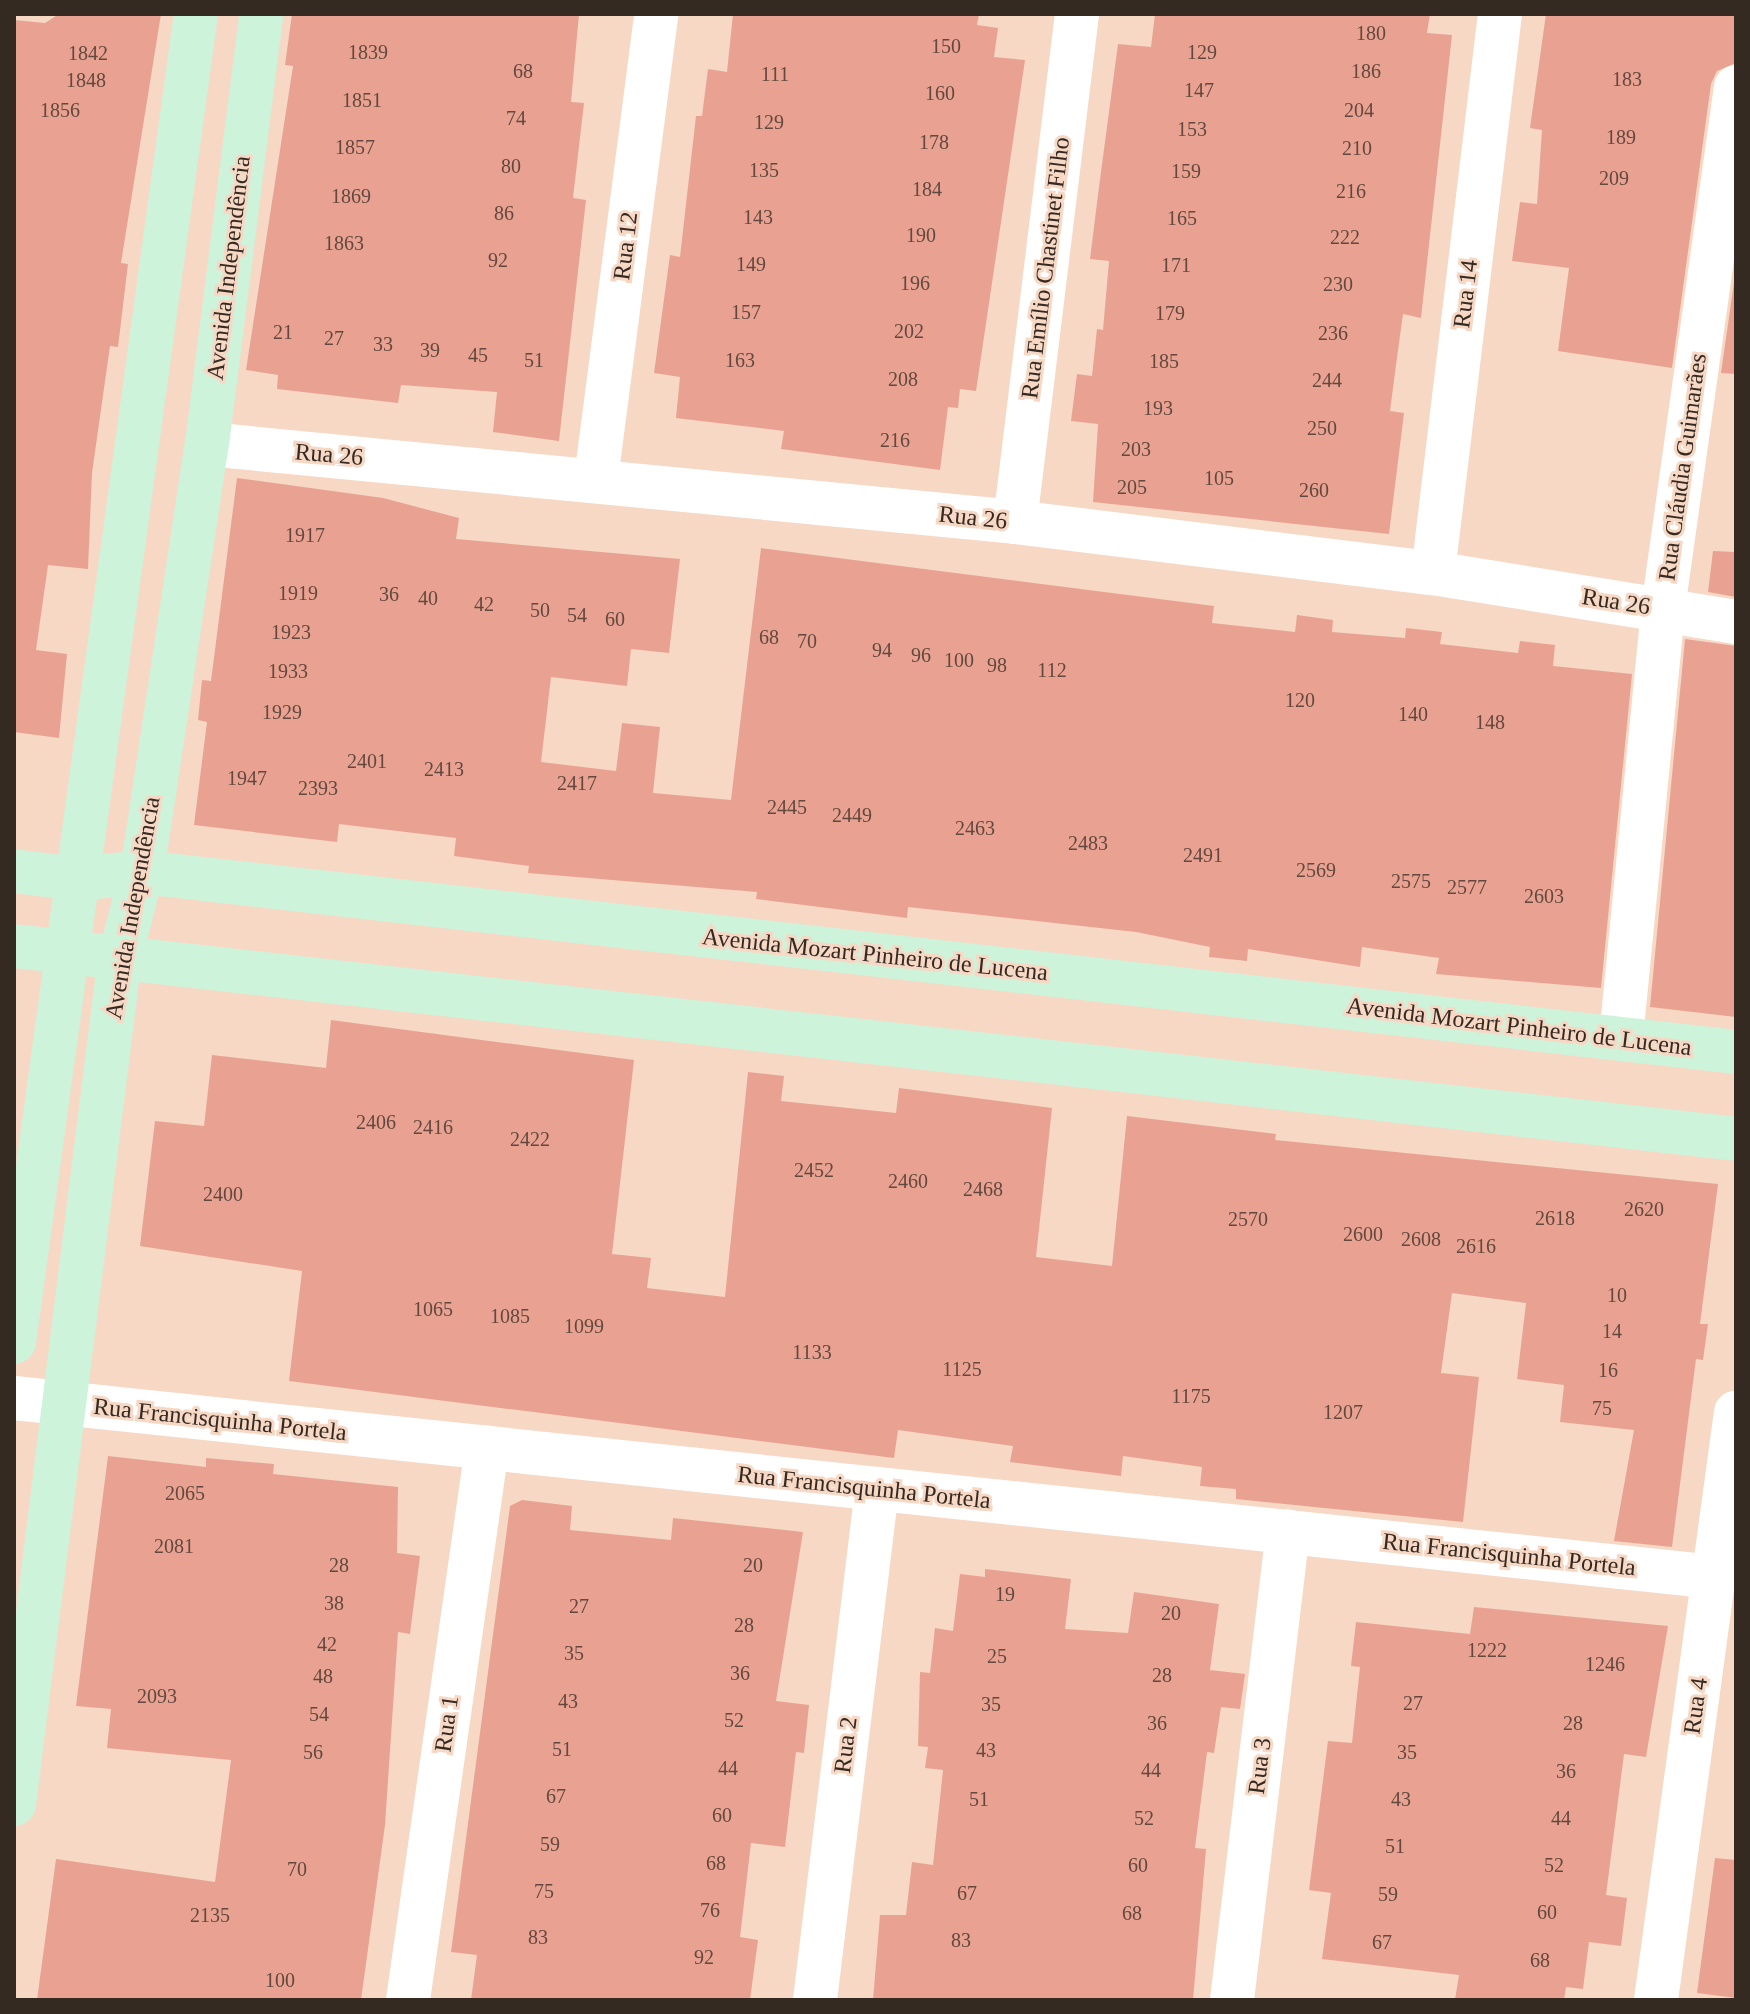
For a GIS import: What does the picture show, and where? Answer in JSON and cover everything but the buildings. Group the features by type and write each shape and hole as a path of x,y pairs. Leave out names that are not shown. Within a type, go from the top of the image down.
{"main road":[{"path":"14,1342 65,952 196,14"},
{"name":"Avenida Independência","path":"14,1804 120,957 142,872 207,444 261,14"},
{"name":"Avenida Mozart Pinheiro de Lucena","path":"14,871 77,879 142,872 1736,1052"},
{"path":"14,946 1736,1139"}],"street":[{"name":"Rua 12","path":"596,479 656,14"},
{"name":"Rua Emílio Chastinet Filho","path":"1015,522 1077,14"},
{"name":"Rua 14","path":"1433,573 1500,14"},
{"name":"Rua Cláudia Guimarães","path":"1621,1038 1663,609 1736,87"},
{"name":"Rua 26","path":"207,444 596,479 1015,522 1433,573 1736,622"},
{"name":"Rua Francisquinha Portela","path":"14,1398 1714,1577"},
{"name":"Rua 4","path":"1656,2000 1736,1412"},
{"name":"Rua 1","path":"408,2000 487,1448"},
{"name":"Rua 2","path":"815,2000 877,1489"},
{"name":"Rua 3","path":"1232,2000 1288,1531"}]}
